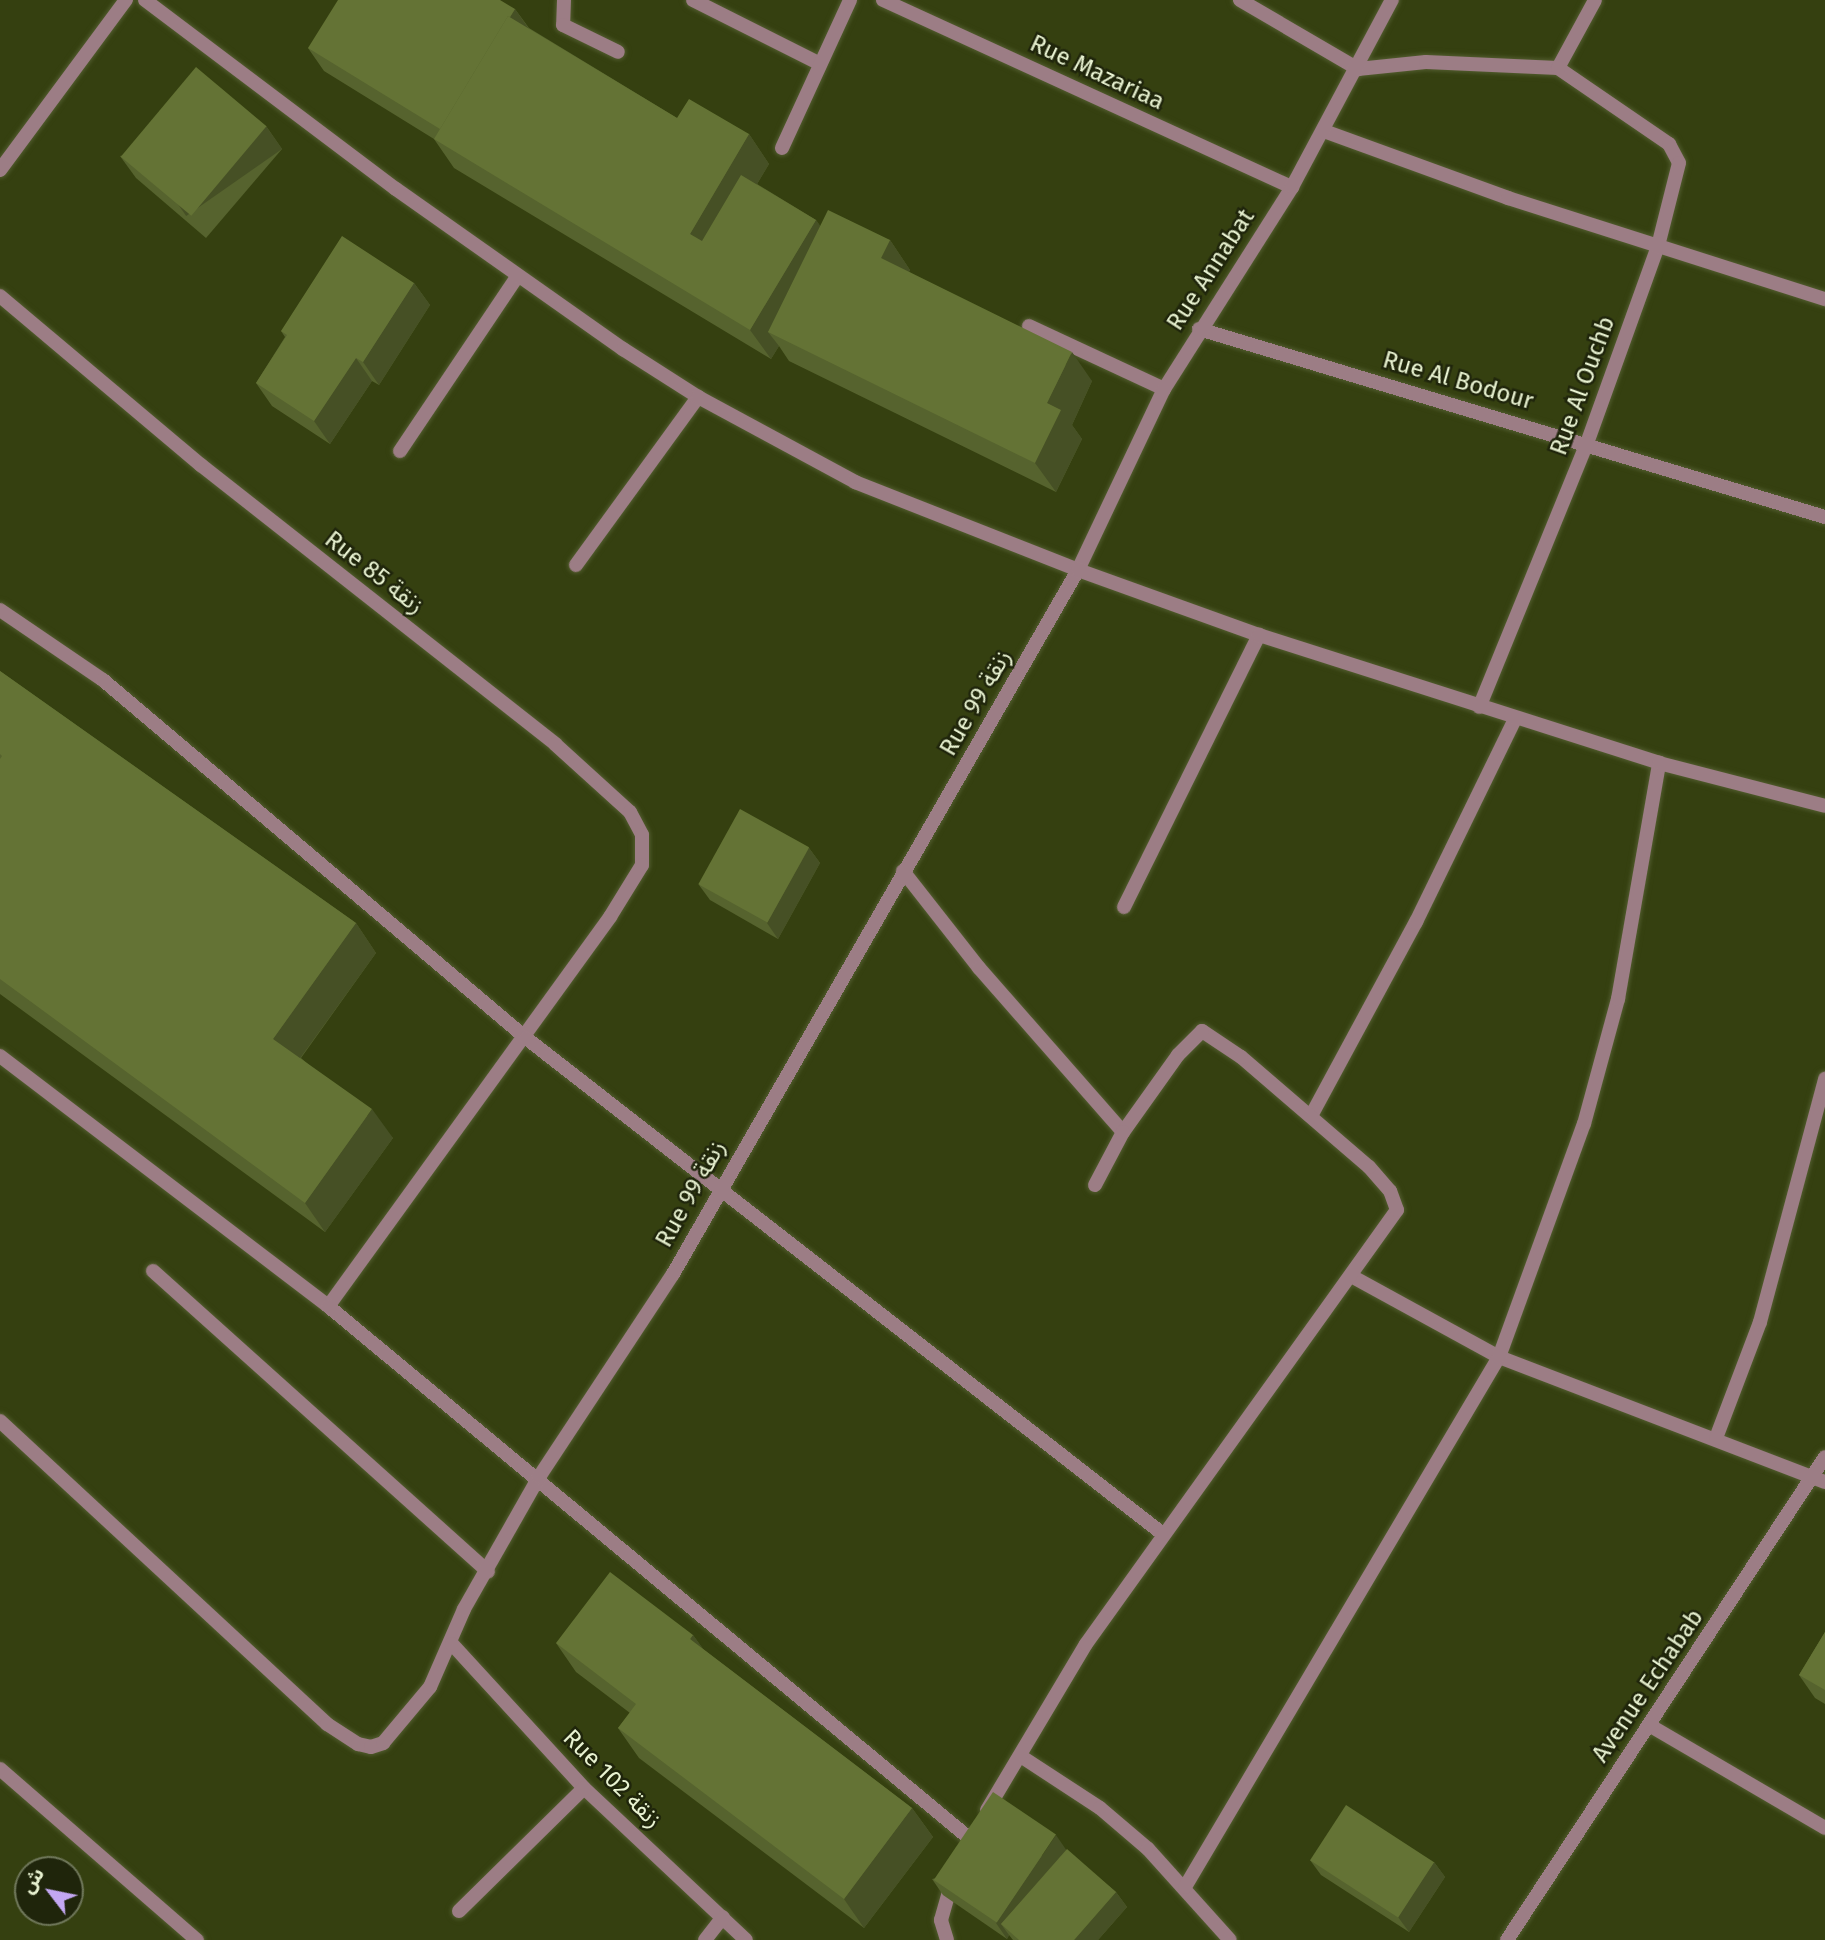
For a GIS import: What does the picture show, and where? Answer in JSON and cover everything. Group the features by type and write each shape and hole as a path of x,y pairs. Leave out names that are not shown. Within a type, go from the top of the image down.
{"street":[{"path":"0,170 126,0"},
{"path":"145,0 517,277 698,397 855,482 1078,570 1259,635 1659,763 1825,806"},
{"path":"564,0 563,25 618,52"},
{"path":"692,0 820,64"},
{"path":"782,148 799,119 820,64 850,0"},
{"name":"Rue Mazariaa","path":"883,0 1292,187"},
{"path":"1240,0 1358,69 1426,62 1558,68 1595,0"},
{"name":"Rue Annabat","path":"1078,570 1164,389 1199,329 1292,187 1358,69 1392,0"},
{"name":"Rue Al Ouchb","path":"1479,707 1587,443 1658,246 1679,163 1669,144 1558,68"},
{"path":"1324,131 1658,246 1825,299"},
{"path":"400,451 517,277"},
{"name":"Rue 85 زنقة","path":"0,296 201,466 555,744 630,813 642,835 642,865 610,917 526,1038 328,1306"},
{"path":"1029,326 1164,389"},
{"name":"Rue Al Bodour","path":"1199,329 1587,443 1825,517"},
{"path":"576,565 698,397"},
{"name":"Rue 99 زنقة","path":"0,1421 298,1699 358,1744 371,1747 383,1743 430,1687 452,1644 464,1609 488,1572 539,1477 674,1274 719,1189 1078,570"},
{"path":"0,610 103,680 526,1038 1163,1534"},
{"path":"1124,907 1259,635"},
{"path":"1311,1116 1416,922 1515,719"},
{"path":"1185,1887 1499,1357 1584,1124 1615,1011 1659,763"},
{"path":"903,871 979,968 1123,1132"},
{"path":"0,1056 328,1306 539,1477 967,1843 1023,1757 1080,1654 1163,1534 1386,1231 1396,1202 1369,1167 1311,1116 1241,1057 1198,1031 1123,1132 1095,1185"},
{"path":"1716,1438 1760,1322 1825,1079"},
{"path":"153,1271 488,1572"},
{"path":"1353,1277 1499,1357 1819,1479"},
{"name":"Avenue Echabab","path":"1507,1940 1649,1725 1819,1479 1825,1457"},
{"name":"Rue 102 زنقة","path":"452,1644 584,1788 746,1940"},
{"path":"1649,1725 1825,1828"},
{"path":"1023,1757 1100,1808 1185,1887 1230,1940"},
{"path":"0,1769 197,1940"},
{"path":"459,1911 584,1788"},
{"path":"947,1940 941,1920 956,1871"},
{"path":"705,1940 723,1917"}],"building":[{"path":"338,0 500,0 515,9 510,17 508,16 440,129 308,48"},
{"path":"508,16 677,118 689,99 749,134 690,234 702,241 741,175 816,220 750,330 434,139"},
{"path":"196,67 266,126 191,216 121,157"},
{"path":"828,210 890,240 881,258 1072,352 1047,403 1061,410 1035,463 768,332"},
{"path":"342,236 414,283 363,362 356,358 314,421 256,383 287,335 281,331"},
{"path":"0,671 356,923 273,1039 372,1109 305,1203 0,979"},
{"path":"740,809 809,847 767,923 698,884"},
{"path":"610,1572 693,1635 690,1639 912,1808 844,1899 618,1728 636,1704 556,1643"},
{"path":"1825,1632 1825,1690 1799,1675"},
{"path":"993,1792 1056,1834 997,1922 934,1880"},
{"path":"1346,1805 1434,1862 1398,1918 1310,1860"},
{"path":"1067,1849 1116,1892 1074,1940 1019,1940 1001,1924"}]}
